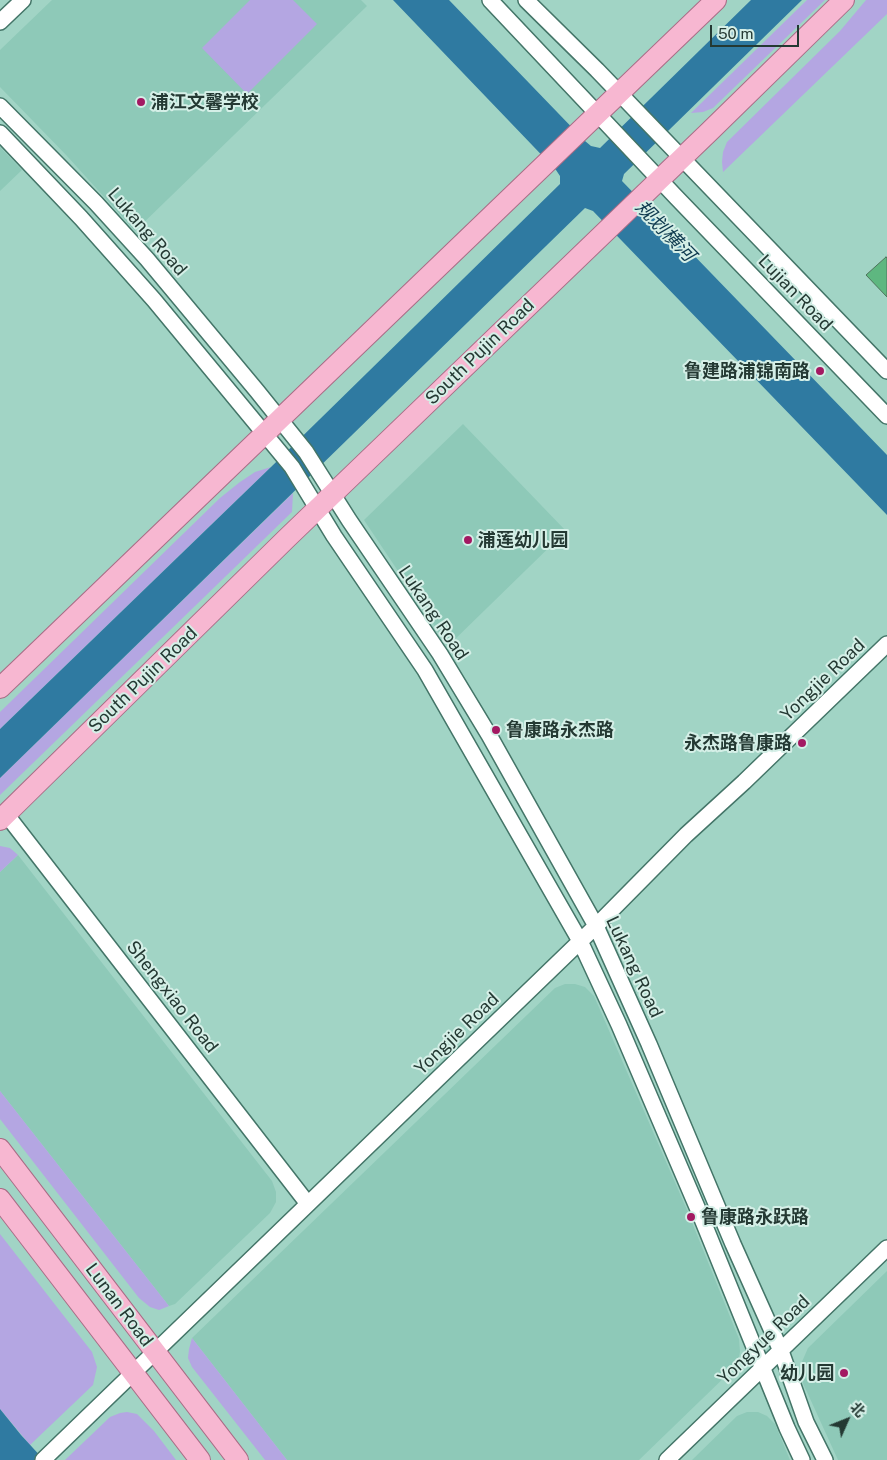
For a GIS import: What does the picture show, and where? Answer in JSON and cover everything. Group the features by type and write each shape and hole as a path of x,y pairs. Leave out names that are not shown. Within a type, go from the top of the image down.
{"main road":[{"path":"0,688 716,0"},
{"name":"South Pujin Road","path":"3,817 286,539 844,0"},
{"name":"Lunan Road","path":"0,1149 238,1460"},
{"name":"Lunan Road","path":"0,1199 200,1460"}],"street":[{"path":"0,22 23,0"},
{"name":"Lujian Road","path":"490,0 887,416"},
{"name":"Lujian Road","path":"526,0 619,92 887,371"},
{"name":"Lukang Road","path":"0,106 103,210 147,259 306,452 349,520 440,654 490,735 596,926 649,1044 780,1351 806,1422 825,1460"},
{"path":"0,133 81,218 146,291 292,467 334,536 425,670 580,941 619,1025 700,1214 787,1428 802,1460"},
{"name":"Yongjie Road","path":"48,1456 596,926 686,835 744,782 887,644"},
{"name":"Shengxiao Road","path":"3,817 308,1204"},
{"name":"Yongyue Road","path":"667,1460 887,1248"}],"shaded area":[{"name":"浦江文馨学校","path":"52,0 361,0 367,6 135,231 67,156 0,87 0,50"},
{"path":"250,0 293,0 317,24 247,94 202,48"},
{"path":"807,0 825,0 713,108 703,112 691,113"},
{"path":"866,0 887,0 887,14 723,172 723,152 727,142 840,31"},
{"path":"0,147 22,170 0,191"},
{"name":"浦莲幼儿园","path":"463,424 566,531 448,646 364,520"},
{"path":"271,467 0,729 0,712 220,498 255,472"},
{"path":"293,493 292,512 0,795 0,778"},
{"path":"0,846 10,848 18,855 0,872"},
{"path":"18,855 272,1181 276,1192 276,1202 270,1213 175,1304 169,1306 0,1091 0,872"},
{"path":"565,984 585,987 594,996 687,1210 739,1339 740,1352 738,1361 731,1371 639,1460 287,1460 192,1338 555,988"},
{"path":"0,1091 169,1306 159,1310 150,1307 139,1298 0,1119"},
{"path":"0,1234 92,1352 97,1367 93,1385 30,1445 0,1409"},
{"name":"幼儿园","path":"887,1271 887,1460 838,1460 802,1381 801,1364 808,1348"},
{"path":"192,1338 287,1460 265,1460 192,1367 188,1358"},
{"path":"127,1412 137,1414 154,1431 176,1460 65,1460 110,1417"},
{"path":"747,1412 758,1412 767,1416 775,1424 790,1460 692,1460 737,1416"}],"water":[{"name":"规划横河","path":"393,0 449,0 585,141 591,146 600,148 751,0 802,0 624,174 622,181 887,455 887,515 593,211 585,208 0,778 0,729 560,184 560,176 556,170"},
{"path":"0,1409 21,1435 44,1460 0,1460"}],"building":[{"path":"887,258 887,297 866,275"}],"place":[{"name":"浦江文馨学校","path":"141,102"},
{"name":"鲁建路浦锦南路","path":"820,371"},
{"name":"浦莲幼儿园","path":"468,540"},
{"name":"鲁康路永杰路","path":"496,730"},
{"name":"永杰路鲁康路","path":"802,743"},
{"name":"鲁康路永跃路","path":"691,1217"},
{"name":"幼儿园","path":"844,1373"}]}
